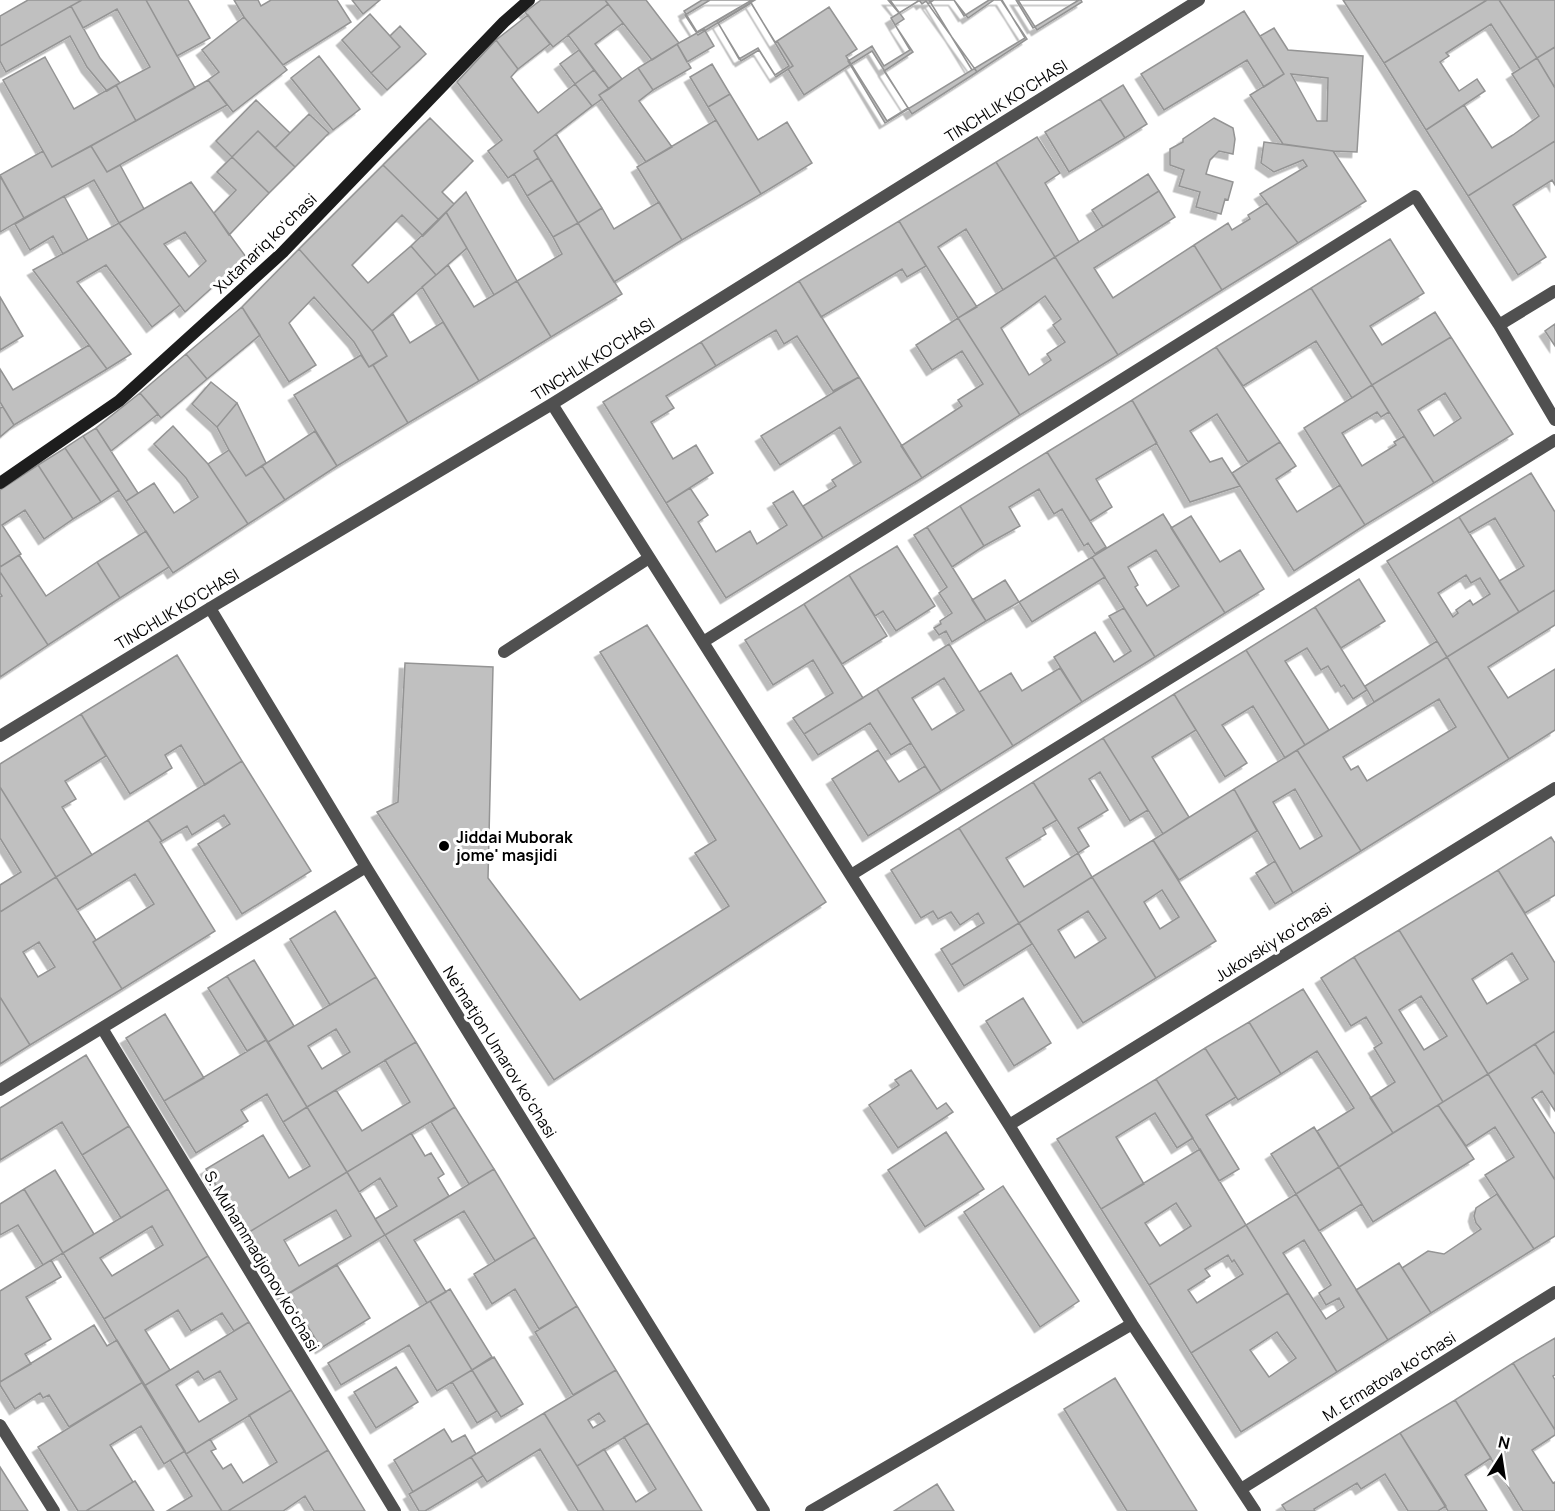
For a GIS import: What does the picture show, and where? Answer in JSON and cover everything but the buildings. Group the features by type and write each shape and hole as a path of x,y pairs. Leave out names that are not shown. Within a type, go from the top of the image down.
{"street":[{"name":"Xutanariq koʻchasi","path":"0,483 119,401 283,252 504,22 529,0"},
{"name":"TINCHLIK KO'CHASI","path":"0,736 552,404 1199,0"},
{"path":"703,642 1415,196 1499,325 1555,420"},
{"path":"1499,325 1555,291"},
{"path":"552,404 1009,1125 1132,1324 1255,1511"},
{"path":"850,875 1555,440"},
{"path":"504,652 649,558"},
{"name":"Neʻmatjon Umarov koʻchasi","path":"210,608 366,867 764,1511"},
{"name":"Jukovskiy koʻchasi","path":"1009,1125 1555,788"},
{"path":"0,1089 366,867"},
{"name":"S. Muhammadjonov koʻchasi","path":"102,1028 395,1511"},
{"name":"M. Ermatova koʻchasi","path":"1241,1489 1555,1292"},
{"path":"811,1511 1132,1324"},
{"path":"0,1425 54,1511"}],"place":[{"name":"Jiddai Muborak jome' masjidi","path":"444,846"}]}
